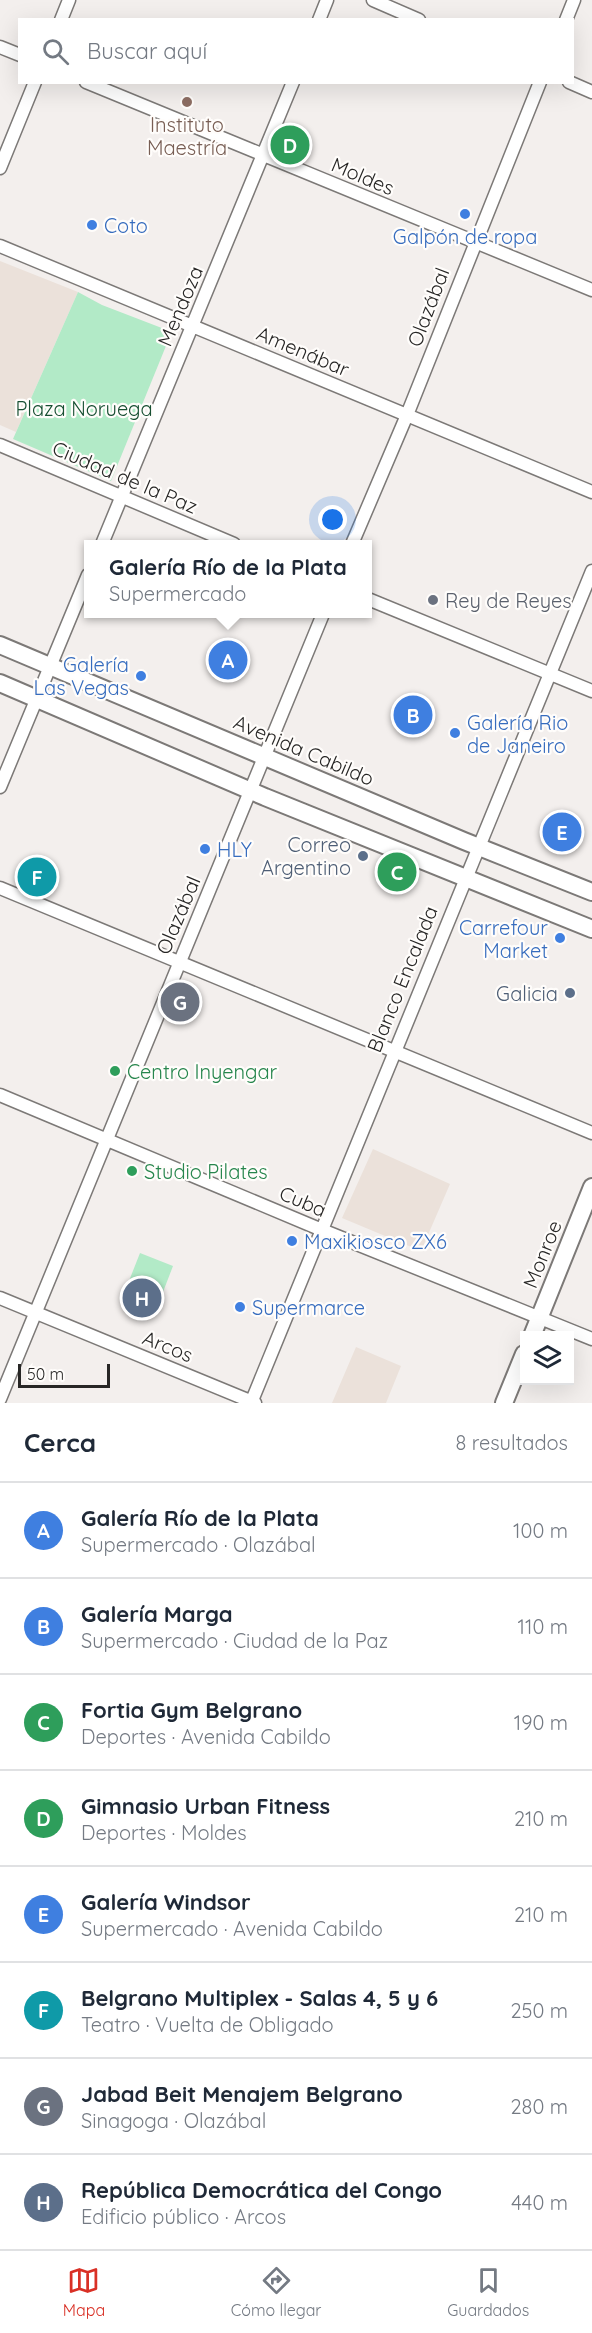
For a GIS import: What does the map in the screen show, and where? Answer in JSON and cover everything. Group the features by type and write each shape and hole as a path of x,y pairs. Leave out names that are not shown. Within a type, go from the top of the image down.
{"main road":[{"name":"Avenida Cabildo","path":"0,645 592,892"},
{"path":"0,683 251,790 592,929"},
{"name":"Monroe","path":"534,1331 592,1188"},
{"path":"504,1403 520,1365"}],"street":[{"path":"62,18 69,0"},
{"path":"320,18 327,0"},
{"path":"373,0 414,18"},
{"path":"567,18 574,0"},
{"path":"0,47 18,54"},
{"path":"0,168 34,84"},
{"name":"Moldes","path":"91,84 592,291"},
{"name":"Mendoza","path":"104,540 292,84"},
{"name":"Olazábal","path":"354,540 407,415 539,84"},
{"path":"574,84 592,92"},
{"name":"Amenábar","path":"0,246 592,492"},
{"name":"Ciudad de la Paz","path":"0,445 224,540"},
{"name":"Blanco Encalada","path":"252,1402 464,878 592,571"},
{"path":"0,787 84,584"},
{"path":"372,601 592,691"},
{"name":"Olazábal","path":"0,1399 321,618"},
{"path":"0,888 592,1133"},
{"name":"Cuba","path":"0,1095 592,1340"},
{"name":"Arcos","path":"0,1298 252,1402"}],"shaded area":[{"path":"0,261 78,292 16,432 0,425"},
{"path":"373,1149 450,1184 421,1251 342,1218"},
{"path":"356,1347 401,1366 386,1403 332,1403"}],"green space":[{"name":"Plaza Noruega","path":"78,292 102,305 167,330 168,341 111,481 13,439"},
{"path":"140,1253 173,1266 158,1305 125,1291"}],"place":[{"name":"Instituto Maestría","path":"187,102"},
{"name":"Gimnasio Urban Fitness","path":"290,145"},
{"name":"Galpón de ropa","path":"465,214"},
{"name":"Coto","path":"92,225"},
{"name":"Rey de Reyes","path":"433,600"},
{"name":"Galería Río de la Plata","path":"228,660"},
{"name":"Galería Las Vegas","path":"141,676"},
{"name":"Galería Marga","path":"413,715"},
{"name":"Galería Rio de Janeiro","path":"455,733"},
{"name":"Galería Windsor","path":"562,832"},
{"name":"HLY","path":"205,849"},
{"name":"Correo Argentino","path":"363,856"},
{"name":"Fortia Gym Belgrano","path":"397,872"},
{"name":"Belgrano Multiplex - Salas 4, 5 y 6","path":"37,877"},
{"name":"Carrefour Market","path":"560,938"},
{"name":"Galicia","path":"570,993"},
{"name":"Jabad Beit Menajem Belgrano","path":"180,1002"},
{"name":"Centro Inyengar","path":"115,1071"},
{"name":"Studio Pilates","path":"132,1171"},
{"name":"Maxikiosco ZX6","path":"292,1241"},
{"name":"República Democrática del Congo","path":"142,1298"},
{"name":"Supermarce","path":"240,1307"}]}
